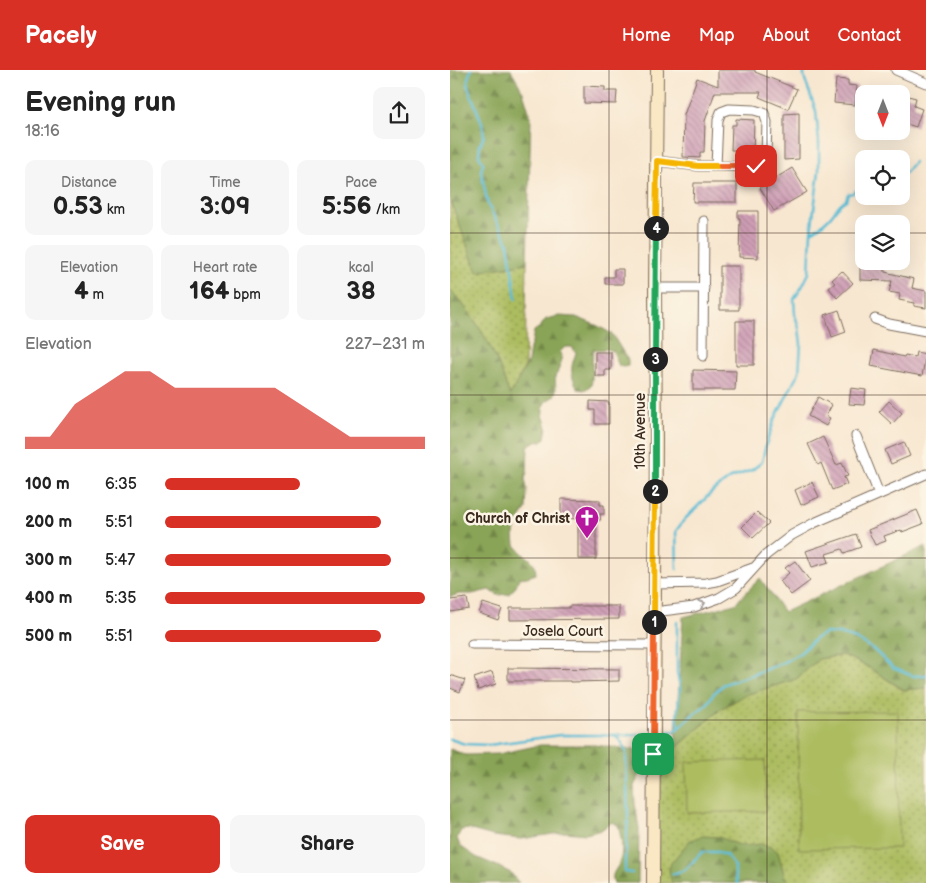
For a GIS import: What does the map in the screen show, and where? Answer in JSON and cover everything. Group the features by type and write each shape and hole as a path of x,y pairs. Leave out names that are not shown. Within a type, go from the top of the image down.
{"street":[{"name":"10th Avenue","path":"653,883 657,70"},
{"path":"896,70 926,83"},
{"path":"657,161 698,166 716,166 756,166 762,163 766,155 767,122 764,113 746,109 729,109 721,112 718,120 716,166"},
{"path":"703,356 704,221"},
{"path":"655,288 704,288"},
{"path":"874,319 926,331"},
{"path":"856,436 879,494"},
{"path":"654,612 694,607 719,598 736,588 766,554 792,535 814,523 926,474"},
{"path":"654,584 706,583 756,567"},
{"name":"Josela Court","path":"472,644 654,645"}],"green space":[{"path":"450,70 511,70 523,92 531,118 527,263 477,272 450,199"},
{"path":"450,199 477,272 527,263 525,366 510,396 493,354 479,328 462,303 450,292"},
{"path":"450,292 466,308 490,345 510,395 528,362 534,331 546,319 559,316 576,317 598,326 612,334 628,360 628,366 619,366 613,351 606,349 594,350 591,386 584,390 578,389 572,375 576,353 572,347 565,347 560,352 562,358 555,376 556,390 554,396 545,402 543,407 543,415 547,427 545,438 542,441 531,443 528,447 525,479 527,489 526,510 516,524 514,534 515,545 535,565 536,574 519,578 515,588 509,594 498,595 489,590 450,597"},
{"path":"926,546 926,688 904,690 868,667 843,655 819,659 796,679 745,695 722,708 675,749 683,617 735,604 760,578 784,612"},
{"path":"843,655 868,667 903,690 926,688 926,883 653,883 653,754 675,749 722,708 745,695 796,679 819,659"},
{"path":"898,711 899,848 799,849 798,712"},
{"path":"540,745 594,745 637,750 639,776 634,786 639,828 638,883 614,883 613,874 619,864 622,848 618,825 612,822 601,830 586,834 566,832 521,839 493,836 468,829 461,830 457,838 460,846 476,857 511,873 519,883 450,883 450,749 466,755 498,754"},
{"path":"765,760 766,811 687,813 686,762"},
{"path":"703,836 719,837 744,846 760,844 771,847 778,852 785,877 790,883 673,883 669,870 671,863 690,840"}],"building":[{"path":"718,70 755,70 755,72 797,89 788,109 759,97 761,92 715,92 705,121 704,152 700,152 700,158 683,157 684,115 697,78 718,86"},
{"path":"836,79 848,80 848,85 855,86 855,105 834,103"},
{"path":"584,86 605,87 605,91 617,91 616,104 584,103"},
{"path":"910,96 916,98 914,106 922,109 916,127 910,125"},
{"path":"799,113 799,159 784,160 784,114"},
{"path":"736,119 754,120 753,157 737,157 737,150 731,150 732,125 736,125"},
{"path":"792,168 807,192 774,211 760,188"},
{"path":"694,183 737,183 737,202 693,202"},
{"path":"738,211 758,211 758,258 739,257 740,218 738,218"},
{"path":"720,266 739,266 739,310 720,310"},
{"path":"614,269 623,269 623,284 605,284 605,277 614,277"},
{"path":"860,270 885,270 885,272 914,279 912,288 926,291 926,308 899,300 900,294 889,292 892,281 860,280"},
{"path":"842,271 853,283 837,298 829,288 835,283 832,280"},
{"path":"839,310 846,332 832,337 825,315"},
{"path":"736,321 754,321 754,365 736,365"},
{"path":"874,350 904,357 905,355 915,357 916,352 926,354 922,376 871,366"},
{"path":"595,352 611,352 611,370 605,370 605,376 595,376"},
{"path":"693,370 736,371 735,390 693,390"},
{"path":"851,388 866,390 864,405 849,404"},
{"path":"818,397 832,405 826,416 830,418 826,426 808,416"},
{"path":"590,401 609,402 609,424 595,424 595,410 590,410"},
{"path":"889,401 902,413 892,424 879,412"},
{"path":"823,437 836,465 842,463 848,476 844,477 847,484 832,490 821,463 818,465 808,444"},
{"path":"904,442 910,456 891,464 885,450"},
{"path":"812,482 819,497 801,505 795,490"},
{"name":"Church of Christ","path":"561,499 600,500 600,505 604,505 604,514 600,514 600,520 596,520 596,559 578,559 578,519 561,518"},
{"path":"917,510 923,524 884,536 886,541 875,545 868,530"},
{"path":"757,512 769,523 753,538 742,527"},
{"path":"856,534 861,547 844,553 842,549 826,554 829,562 812,567 806,551"},
{"path":"795,561 810,581 791,595 780,581 789,573 785,568"},
{"path":"467,598 469,609 450,612 450,600"},
{"path":"483,603 502,609 498,620 479,613"},
{"path":"569,606 619,606 619,619 510,620 510,608 569,608"},
{"path":"508,668 619,669 619,681 508,681"},
{"path":"492,672 496,684 478,690 474,678"},
{"path":"450,675 465,680 460,692 450,688"}],"waterway":[{"path":"471,70 468,78 468,87 482,123 484,136 480,145 479,155 483,163 481,171 488,205 508,243 516,299"},
{"path":"677,569 676,531 684,520 713,491 731,478 752,470 762,462 774,421 799,372 801,344 794,299 809,273 811,232 819,171 816,111 804,77 804,70"},
{"path":"910,167 914,162"},
{"path":"811,232 830,217 840,204 846,200 848,194 855,192"},
{"path":"677,622 677,673 680,687 677,717 679,727"},
{"path":"658,733 675,731 707,704 714,693 724,684 784,662 800,653 815,639 825,633 839,634 856,639 874,650 893,668 913,676 926,675"},
{"path":"450,739 465,744 489,745 560,735 650,734"},
{"path":"616,736 626,751 628,819 625,872 632,873"},
{"path":"672,874 685,870 702,852 718,852 727,856 735,867 737,883"}],"place":[{"name":"Church of Christ","path":"587,539"}],"route":[{"path":"653,754 657,161 698,166 756,166"}]}
